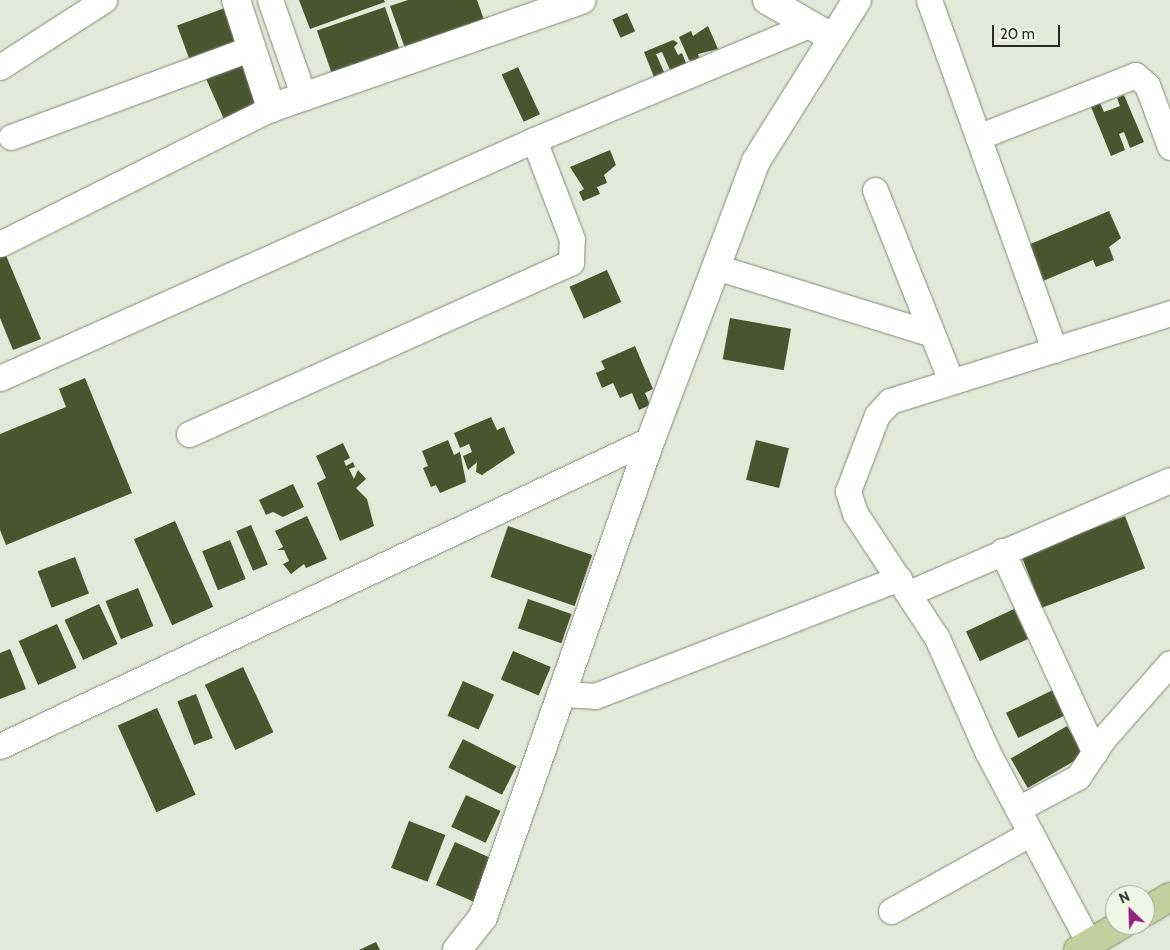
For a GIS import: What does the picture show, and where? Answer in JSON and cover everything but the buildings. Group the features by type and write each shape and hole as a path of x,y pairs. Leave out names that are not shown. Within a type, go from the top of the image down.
{"main road":[{"path":"1155,906 1170,897"},
{"path":"1084,947 1105,935"}],"street":[{"path":"0,67 104,0"},
{"path":"236,0 272,108"},
{"path":"270,0 304,97"},
{"path":"0,244 272,108 582,0"},
{"path":"767,0 807,26 833,38"},
{"path":"457,950 483,917 651,439 756,161 857,0"},
{"path":"929,0 1054,350"},
{"path":"0,378 534,140 807,26"},
{"path":"11,137 252,48"},
{"path":"978,137 1135,76 1147,85 1170,147"},
{"path":"189,434 571,262 572,240 534,140"},
{"path":"875,190 951,381"},
{"path":"716,267 932,334"},
{"path":"1084,947 937,638 855,513 849,496 850,478 882,408 897,398 1170,313"},
{"path":"0,746 651,439"},
{"path":"561,694 595,696 1002,551 1170,480"},
{"path":"1002,551 1094,753"},
{"path":"1018,809 1072,782 1170,663"},
{"path":"892,911 1031,833"}]}
